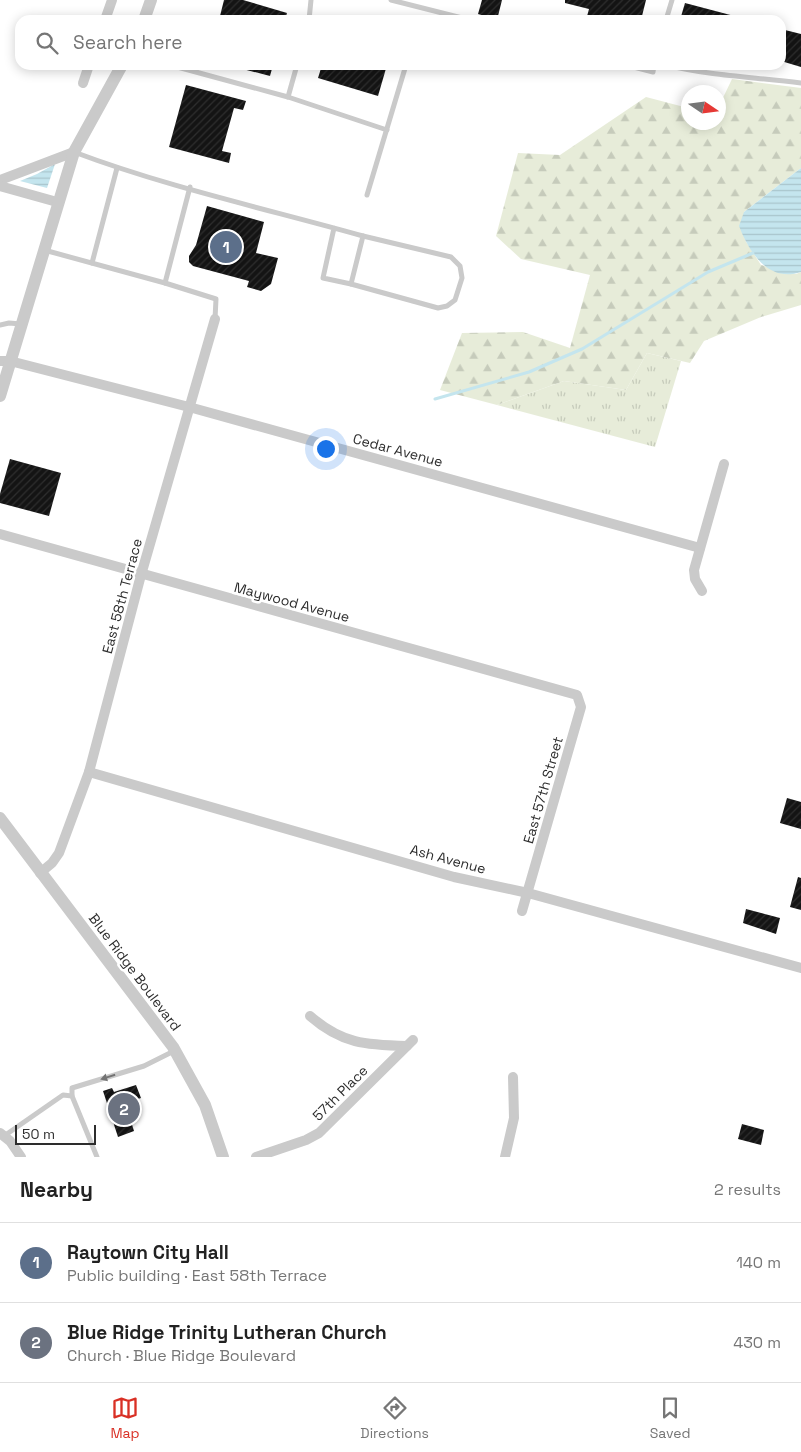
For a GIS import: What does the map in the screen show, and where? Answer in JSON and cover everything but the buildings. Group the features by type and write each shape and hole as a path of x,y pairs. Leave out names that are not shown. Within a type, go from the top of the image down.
{"street":[{"path":"146,15 151,0"},
{"path":"83,83 87,70"},
{"path":"0,396 5,361 21,324 57,202 74,152 119,70"},
{"path":"0,180 74,152"},
{"path":"0,186 57,202"},
{"name":"East 58th Terrace","path":"40,873 52,863 59,853 89,772 141,575 215,319"},
{"name":"Cedar Avenue","path":"5,361 189,407 700,548"},
{"path":"702,591 695,580 694,570 724,464"},
{"name":"Maywood Avenue","path":"0,534 141,575 577,695"},
{"name":"East 57th Street","path":"522,911 581,707 577,695"},
{"name":"Ash Avenue","path":"89,772 454,877 528,892 801,968"},
{"name":"Blue Ridge Boulevard","path":"0,818 175,1051 205,1105 223,1157"},
{"name":"57th Place","path":"256,1157 306,1140 319,1133 410,1043 371,1045 347,1040 327,1030 310,1016"},
{"path":"506,1157 514,1118 513,1077"},
{"path":"2,1134 21,1157"}],"lane":[{"path":"310,15 311,0"},
{"path":"391,0 450,15"},
{"path":"668,15 672,0"},
{"path":"188,70 288,97 386,130"},
{"path":"288,97 295,70"},
{"path":"367,195 404,70"},
{"path":"687,70 801,83"},
{"path":"74,152 117,168 363,236 451,257 460,266 462,278 455,300 447,306 438,308 323,278 334,228"},
{"path":"92,263 117,168"},
{"path":"165,283 190,187"},
{"path":"350,284 363,236"},
{"path":"43,250 216,299 215,319"},
{"path":"0,325 9,323 21,324"},
{"path":"96,1157 72,1096 72,1088 144,1066 175,1051"},
{"path":"2,1134 63,1095 72,1096"}],"green space":[{"path":"732,79 801,88 801,168 744,212 745,240 761,265 796,274 801,272 801,305 761,317 704,341 690,363 647,353 626,390 564,381 497,405 440,390 462,333 523,332 570,348 590,275 521,259 496,236 518,153 560,155 646,97 681,106 681,130 726,130 726,91"},
{"path":"647,353 681,361 655,447 497,405 564,381 626,390"}],"water":[{"path":"55,164 47,188 20,181 37,174"},
{"path":"801,168 801,272 779,273 761,263 754,255 739,226 744,212"}],"waterway":[{"path":"435,399 529,372 582,349 708,272 753,253"}],"place":[{"name":"Raytown City Hall","path":"226,247"},
{"name":"Blue Ridge Trinity Lutheran Church","path":"124,1109"}]}
